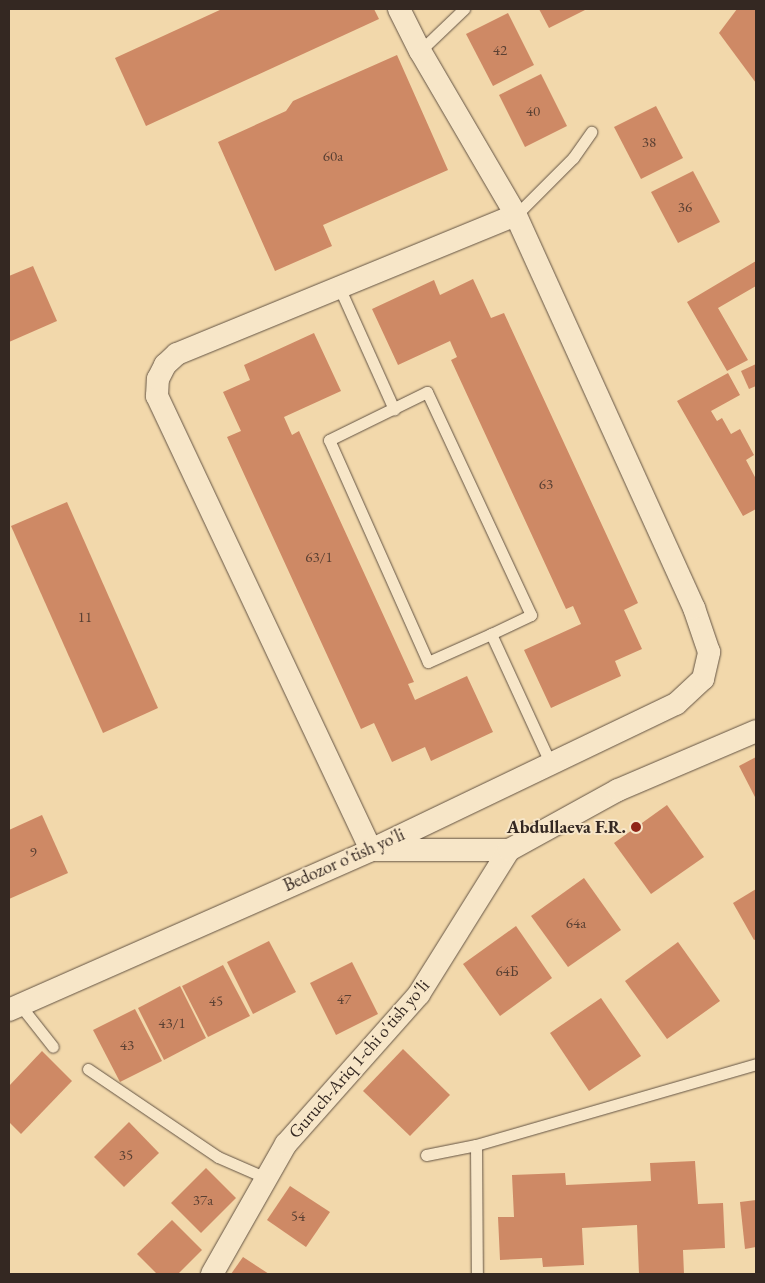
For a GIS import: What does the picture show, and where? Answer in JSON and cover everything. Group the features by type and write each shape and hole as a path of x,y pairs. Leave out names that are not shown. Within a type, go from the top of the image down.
{"street":[{"name":"Bedozor o'tish yo'li","path":"14,1007 371,850 550,762 676,704 703,679 708,666 706,636 516,215 420,51 399,9"},
{"path":"509,850 371,850 157,396 158,379 165,365 177,354 340,289 516,215"},
{"name":"Guruch-Ariq 1-chi o'tish yo'li","path":"212,1274 286,1144 419,994 509,850 618,790 756,731"}],"lane":[{"path":"420,51 464,9"},
{"path":"516,215 574,158 591,132"},
{"path":"340,289 394,409"},
{"path":"427,392 531,615 491,634 428,662 329,440 427,392"},
{"path":"491,634 550,762"},
{"path":"14,1007 53,1047"},
{"path":"426,1155 476,1145 756,1064"},
{"path":"88,1068 218,1157 266,1178"},
{"path":"476,1145 477,1274"}],"building":[{"path":"222,9 374,9 379,19 146,126 115,58"},
{"path":"539,9 587,9 549,28"},
{"path":"737,9 756,9 756,83 719,33"},
{"path":"508,13 534,65 493,86 466,34"},
{"path":"397,55 448,170 323,225 332,246 275,271 218,142 286,111 293,101"},
{"path":"541,74 567,126 525,147 499,95"},
{"path":"656,106 683,158 641,179 614,127"},
{"path":"693,171 720,222 678,243 651,192"},
{"path":"756,261 756,286 718,308 748,360 727,371 687,302"},
{"path":"33,266 57,321 9,342 9,276"},
{"path":"473,279 491,318 504,313 638,603 624,610 642,649 615,661 621,676 551,708 524,650 581,624 573,606 566,609 451,360 457,357 450,341 398,365 372,309 434,280 440,295"},
{"path":"314,333 341,391 284,417 292,435 299,431 414,682 408,684 415,700 467,676 493,732 431,761 425,747 392,762 374,723 361,729 227,437 241,431 223,392 250,380 244,365"},
{"path":"756,364 756,386 749,389 741,371"},
{"path":"728,373 740,395 711,411 717,421 722,418 731,434 740,429 754,455 746,460 756,479 756,509 743,516 677,401"},
{"path":"67,502 158,708 103,733 11,526"},
{"path":"756,757 756,799 739,766"},
{"path":"667,805 704,857 651,894 614,843"},
{"path":"42,815 68,873 9,899 9,830"},
{"path":"584,878 621,930 568,967 531,916"},
{"path":"756,889 756,939 754,940 733,903"},
{"path":"516,926 552,978 500,1016 463,964"},
{"path":"269,941 296,992 253,1014 227,962"},
{"path":"678,942 720,1001 667,1039 625,981"},
{"path":"352,962 378,1014 336,1035 310,983"},
{"path":"223,965 250,1016 208,1037 182,986"},
{"path":"180,986 206,1038 164,1060 138,1008"},
{"path":"601,998 641,1056 589,1091 550,1033"},
{"path":"135,1009 162,1061 120,1082 93,1030"},
{"path":"403,1049 450,1095 410,1136 363,1091"},
{"path":"42,1051 72,1081 21,1134 9,1122 9,1086"},
{"path":"129,1122 159,1153 124,1187 94,1157"},
{"path":"695,1161 698,1204 723,1203 725,1248 683,1250 684,1274 639,1274 637,1225 582,1228 584,1265 543,1267 542,1258 500,1260 498,1217 514,1217 512,1175 565,1173 566,1185 651,1181 650,1163"},
{"path":"206,1168 236,1198 201,1233 171,1203"},
{"path":"290,1186 330,1212 306,1247 267,1220"},
{"path":"756,1200 756,1247 745,1249 740,1202"},
{"path":"172,1220 202,1250 178,1274 157,1274 137,1254"},
{"path":"243,1257 269,1274 231,1274"}],"place":[{"name":"Abdullaeva F.R.","path":"636,827"}]}
